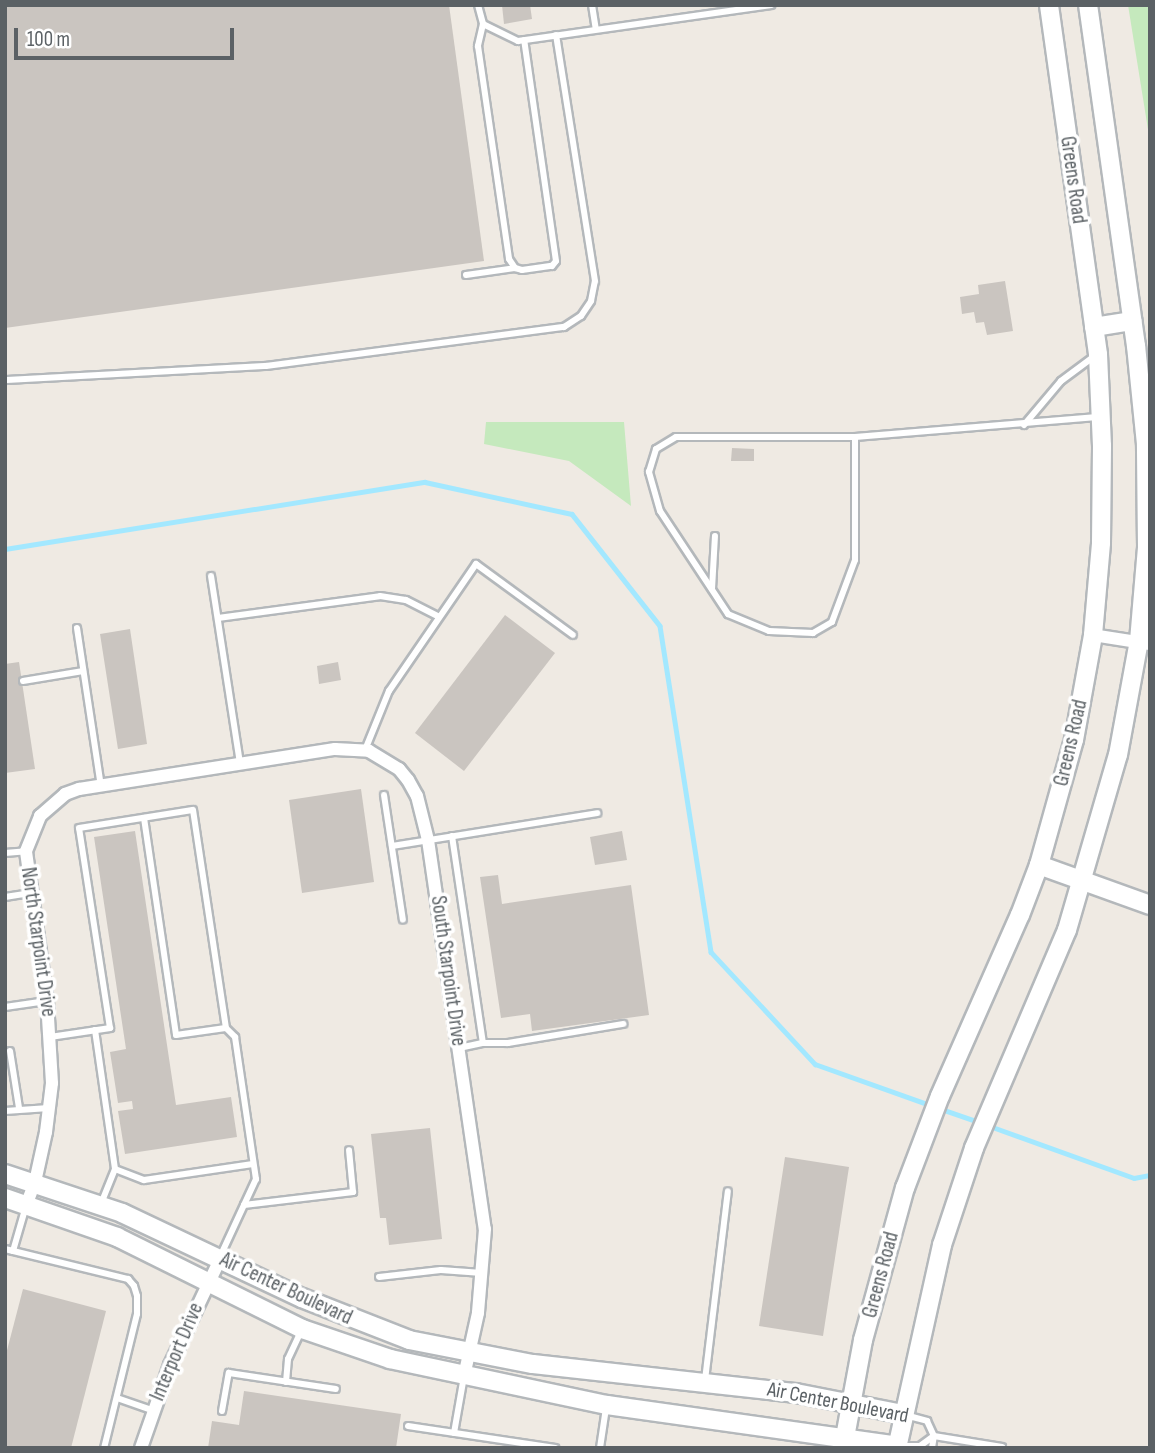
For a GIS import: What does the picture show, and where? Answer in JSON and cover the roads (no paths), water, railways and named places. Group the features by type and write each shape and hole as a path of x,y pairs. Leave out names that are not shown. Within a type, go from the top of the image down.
{"main road":[{"name":"Greens Road","path":"844,1443 849,1404 863,1340 905,1188 940,1096 1020,915 1039,865 1074,740 1093,635 1101,543 1098,354 1049,5"},
{"name":"Greens Road","path":"897,1447 942,1245 974,1148 1067,930 1118,755 1144,643 1146,444 1133,321 1088,5"},
{"path":"1094,327 1133,321"},
{"path":"1039,865 1150,905"},
{"name":"Air Center Boulevard","path":"5,1174 100,1204 362,1324 409,1340 469,1354 533,1364 796,1393 903,1414"},
{"name":"Air Center Boulevard","path":"5,1198 27,1203 117,1237 302,1329 390,1359 607,1405 844,1443 897,1447"}],"street":[{"path":"1093,635 1144,643"},
{"name":"South Starpoint Drive","path":"207,770 335,749 365,751 383,757 408,780 417,796 428,840 483,1216 482,1273 464,1376"},
{"name":"North Starpoint Drive","path":"27,1203 36,1182 49,1108 50,1037 47,1001 26,851 40,816 52,803 79,789 207,770"},
{"name":"Interport Drive","path":"141,1448 152,1410 219,1259"}],"lane":[{"path":"478,5 483,24 478,46 509,259 515,268"},
{"path":"592,5 596,29"},
{"path":"483,24 518,41 771,5"},
{"path":"5,380 266,366 565,327 581,316 591,301 595,281 556,35"},
{"path":"467,275 515,268 552,267 556,261 524,40"},
{"path":"1023,426 1061,381 1098,354"},
{"path":"855,437 855,560 832,622 813,633 769,631 728,614 660,512 649,472 656,449 677,437 855,437 1023,426 1100,417"},
{"path":"712,591 715,536"},
{"path":"365,751 389,691 476,564 573,635"},
{"path":"211,576 240,764"},
{"path":"218,618 380,596 406,600 439,617"},
{"path":"77,628 101,786"},
{"path":"23,681 83,671"},
{"path":"384,795 403,920"},
{"path":"50,1037 110,1028 79,828 193,810 226,1028 235,1037 256,1179 219,1259"},
{"path":"392,845 597,813"},
{"path":"144,818 176,1035 226,1028"},
{"path":"452,836 483,1043"},
{"path":"5,853 26,851"},
{"path":"5,897 30,893"},
{"path":"5,1007 47,1001"},
{"path":"459,1048 483,1043 508,1043 623,1024"},
{"path":"95,1030 116,1170 100,1204"},
{"path":"10,1051 19,1108"},
{"path":"5,1111 49,1108"},
{"path":"244,1205 353,1192 349,1150"},
{"path":"116,1170 144,1180 253,1164"},
{"path":"704,1382 728,1191"},
{"path":"13,1251 27,1203"},
{"path":"5,1249 128,1279 134,1286 137,1314 104,1448"},
{"path":"379,1277 441,1270 482,1273"},
{"path":"286,1382 288,1359 302,1329"},
{"path":"222,1411 229,1373 336,1389"},
{"path":"454,1433 464,1376"},
{"path":"117,1398 152,1410"},
{"path":"600,1448 607,1405"},
{"name":"Air Center Boulevard","path":"897,1447 920,1446 934,1436 927,1421 903,1414"},
{"path":"408,1426 555,1448"},
{"path":"932,1448 934,1436 1002,1447"}],"waterway":[{"path":"5,549 425,482 572,514 660,626 711,952 815,1064 933,1106"},
{"path":"941,1109 979,1122"},
{"path":"987,1125 1134,1178 1150,1175"}]}
